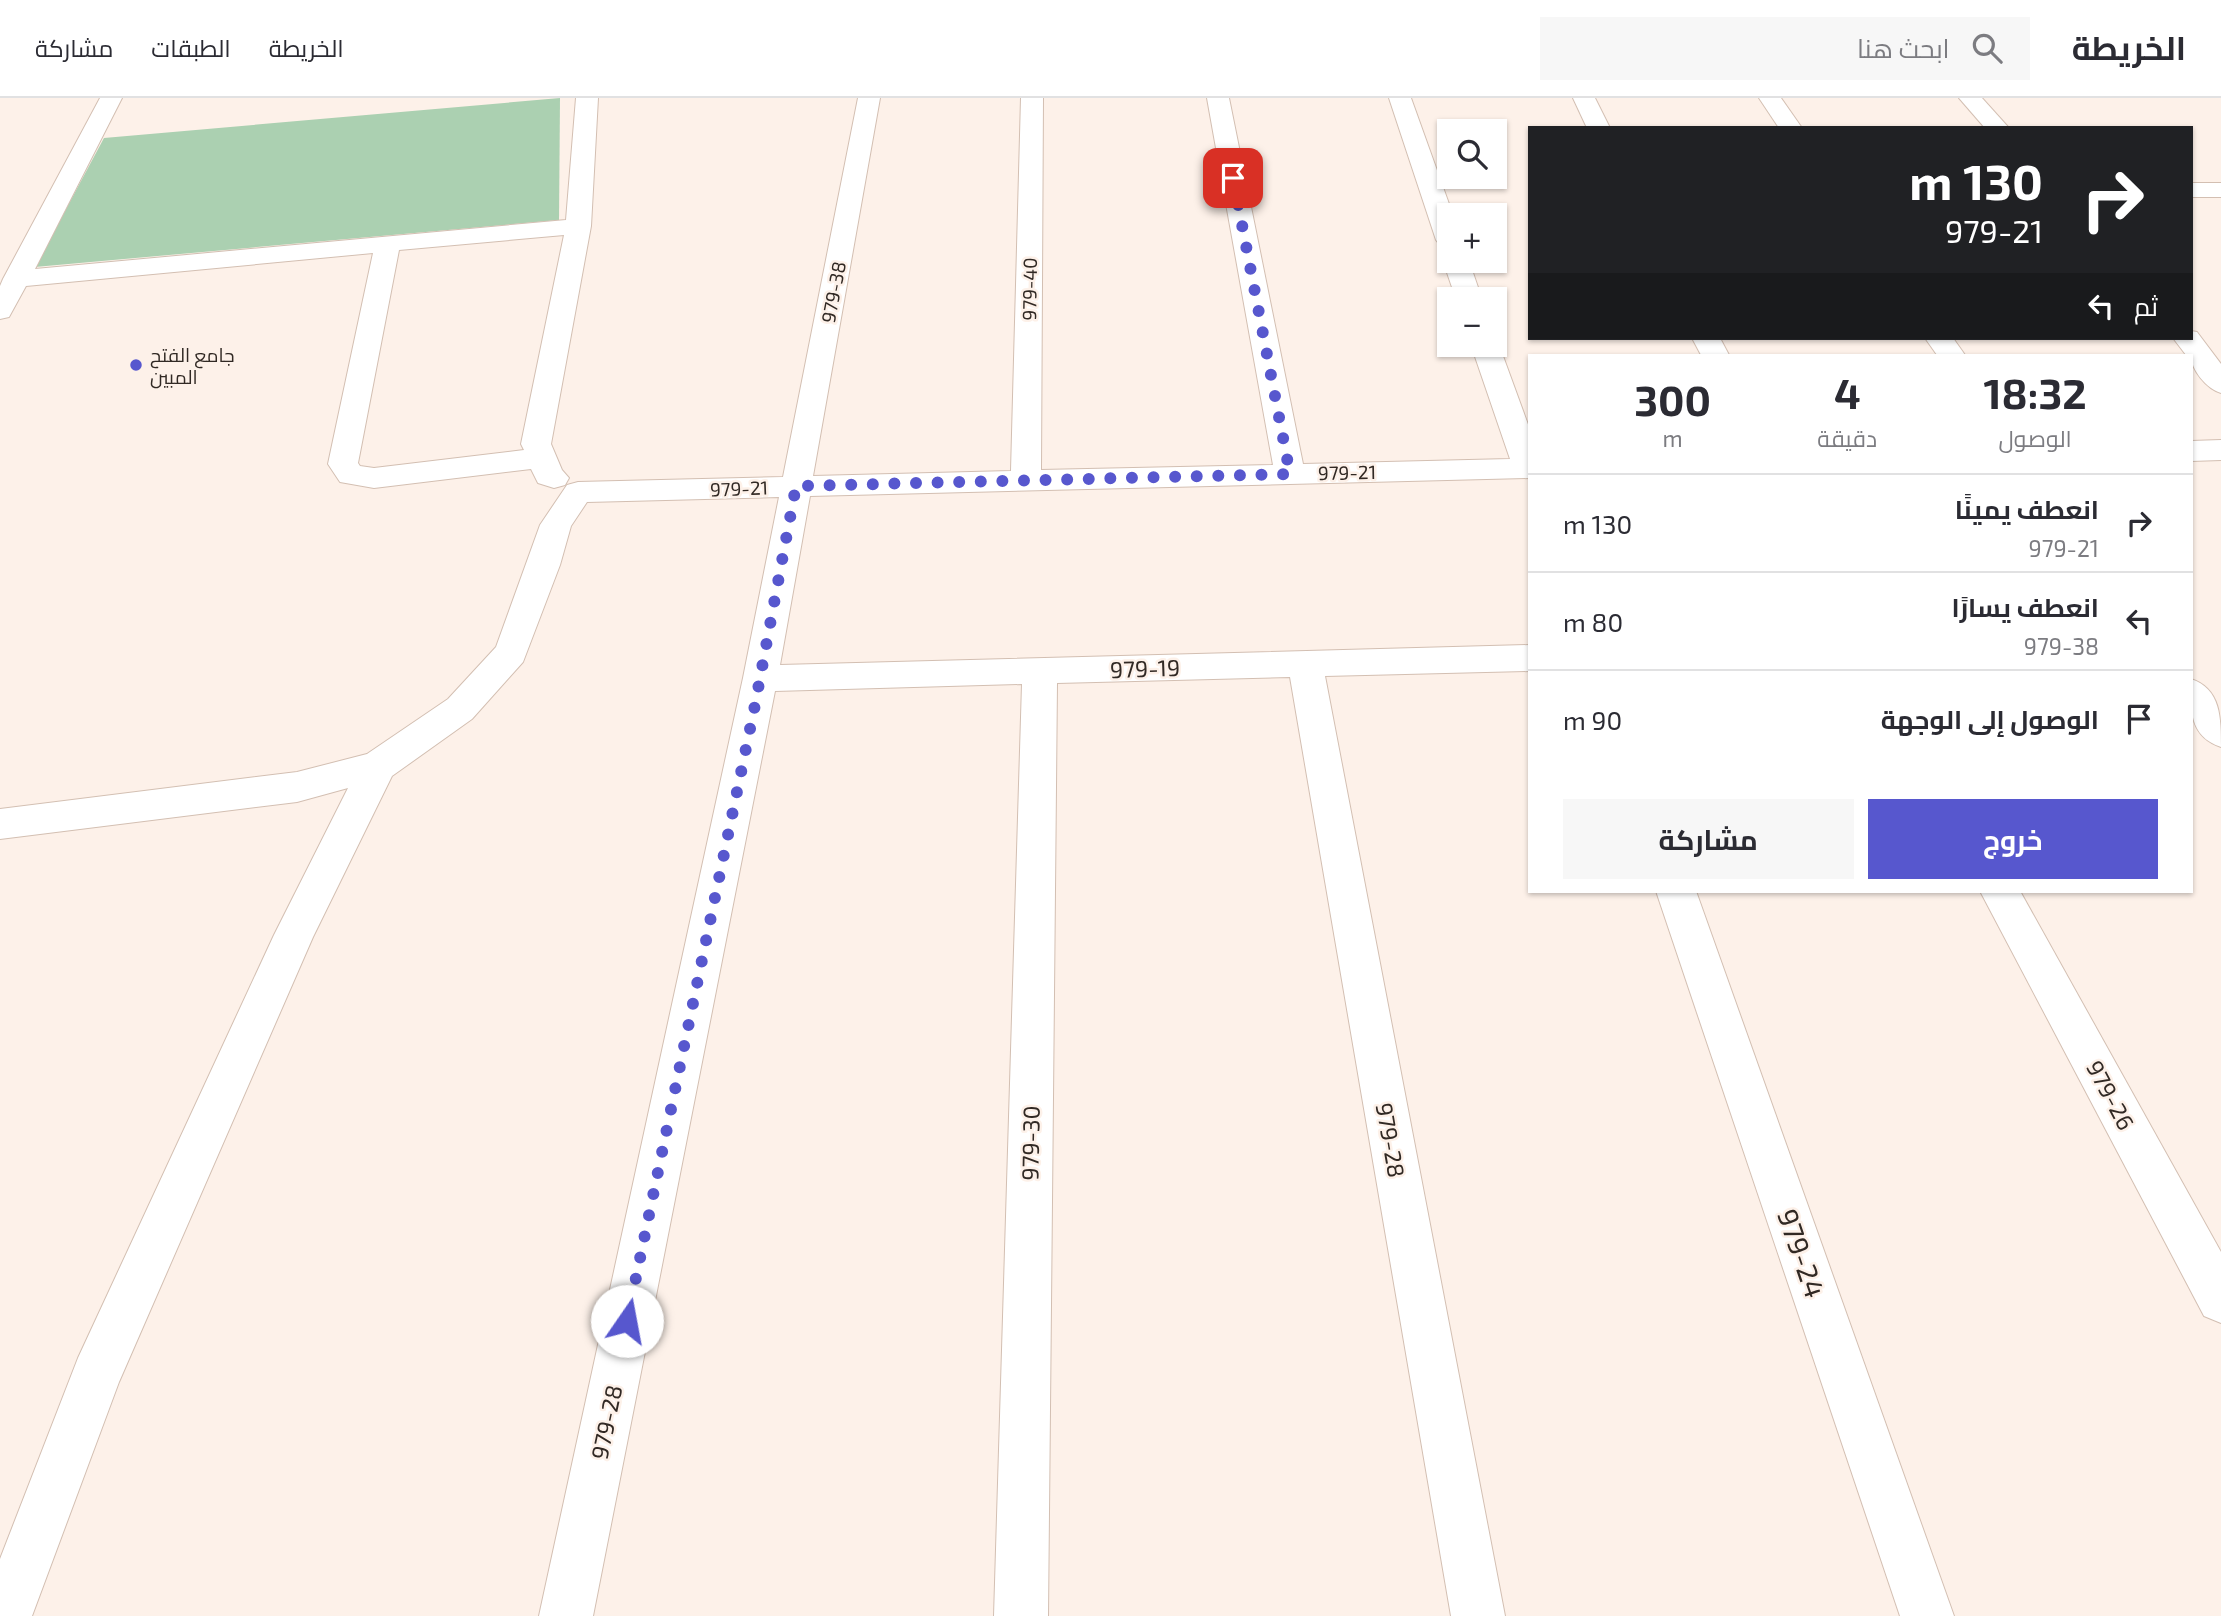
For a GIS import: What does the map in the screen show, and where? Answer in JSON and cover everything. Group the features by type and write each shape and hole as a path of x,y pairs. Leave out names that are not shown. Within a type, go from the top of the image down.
{"street":[{"path":"0,311 111,98"},
{"path":"0,824 297,787 378,766 460,709 511,653 556,525 578,492 549,475 536,444 578,226 587,98"},
{"name":"979-38","path":"796,486 869,98"},
{"name":"979-40","path":"1026,481 1032,98"},
{"path":"1217,98 1290,474"},
{"path":"1400,98 1437,205"},
{"path":"1584,98 1598,126"},
{"path":"1770,98 1790,126"},
{"path":"1970,98 1996,126"},
{"path":"2193,190 2221,190"},
{"path":"16,279 578,226"},
{"path":"388,244 343,464 351,475 374,478 542,458"},
{"path":"2189,340 2221,342"},
{"path":"2189,340 2221,384"},
{"path":"1489,357 1528,465"},
{"path":"2193,451 2221,450"},
{"name":"979-21","path":"578,492 1528,468"},
{"name":"979-28","path":"566,1616 760,678 796,486"},
{"name":"979-19","path":"760,678 1528,658"},
{"name":"979-28","path":"1305,664 1478,1616"},
{"name":"979-30","path":"1021,1616 1040,671"},
{"path":"2193,695 2221,733"},
{"path":"5,1616 96,1376 294,935 378,766"},
{"name":"979-24","path":"1677,893 1927,1616"},
{"name":"979-26","path":"2001,893 2221,1299"}],"green space":[{"path":"560,98 559,220 35,267 104,138"}],"place":[{"name":"جامع الفتح المبين","path":"136,365"}],"route":[{"path":"627,1321 755,705 796,486 1290,474 1233,178"}]}
